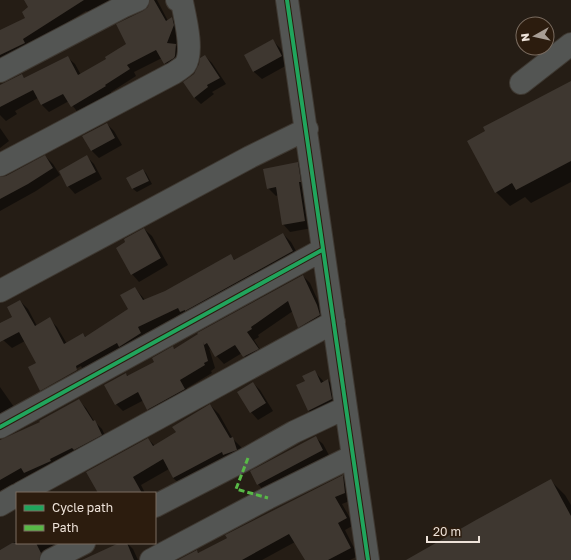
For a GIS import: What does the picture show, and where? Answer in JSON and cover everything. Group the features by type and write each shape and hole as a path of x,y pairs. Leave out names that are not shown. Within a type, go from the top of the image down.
{"street":[{"path":"0,71 138,0"},
{"path":"287,0 307,129 322,250 334,322 366,559"},
{"path":"0,165 174,73 184,66 189,57 182,1"},
{"path":"521,83 571,44"},
{"path":"0,291 307,129"},
{"path":"0,427 322,250"},
{"path":"23,492 334,322"},
{"path":"156,505 248,458 294,432 345,408"},
{"path":"152,560 268,498 353,456"},
{"path":"0,504 16,496"},
{"path":"51,560 82,544"}],"building":[{"path":"24,0 84,0 23,39 25,43 0,55 0,30 25,18 22,12 28,7"},
{"path":"150,0 154,0 166,21 172,17 174,25 167,43 176,44 174,58 164,64 156,50 127,65 130,69 105,85 106,86 71,107 63,94 41,105 33,90 0,107 0,85 22,74 24,78 68,56 78,75 106,59 105,57 126,44 116,24 143,11 148,7"},
{"path":"273,39 282,56 253,72 244,55"},
{"path":"205,55 220,78 207,85 208,87 194,98 183,82 194,74 200,58"},
{"path":"571,81 571,161 516,190 512,183 495,193 467,141 485,131 483,127"},
{"path":"107,123 115,138 91,151 82,136"},
{"path":"45,155 53,168 0,199 0,177 6,176"},
{"path":"87,155 96,172 67,187 59,171"},
{"path":"298,162 301,182 299,182 305,221 282,225 276,187 267,189 263,169"},
{"path":"143,169 149,181 132,189 126,178"},
{"path":"144,228 161,258 131,275 116,248 125,242 124,239"},
{"path":"283,233 293,251 185,311 180,312 178,308 138,327 141,333 119,347 117,343 76,366 77,370 40,391 28,367 36,363 19,332 0,342 0,323 12,317 7,307 20,300 35,326 50,317 64,344 83,333 85,337 128,309 120,295 135,287 143,300 165,291 231,254 234,260"},
{"path":"303,275 320,315 298,328 288,301 251,327 252,329 247,332 259,349 243,357 235,345 215,357 207,343 204,345 203,342 208,361 204,363 205,365 180,380 185,389 147,410 138,392 115,405 104,385 126,373 127,376 154,362 152,358 173,346 174,349 198,334 197,333"},
{"path":"315,370 321,383 328,379 332,399 308,411 296,385 305,381 302,376"},
{"path":"253,382 266,403 250,413 237,392"},
{"path":"79,399 93,421 95,420 102,435 74,450 72,448 50,459 51,461 24,473 21,468 0,480 0,440 40,422 39,421"},
{"path":"210,404 230,438 233,437 237,450 223,455 222,452 173,478 163,459 133,477 141,492 97,492 86,472 148,438 153,446 176,432 172,427"},
{"path":"316,436 323,450 257,485 250,471"},
{"path":"343,475 345,493 335,497 347,518 338,523 351,548 328,560 305,560 289,534 242,560 178,560 197,550 198,553 227,538 225,535"},
{"path":"551,479 571,516 571,560 406,560 476,520"},
{"path":"12,543 36,544 41,553 39,560 0,560 0,550"},
{"path":"117,544 127,544 134,560 82,560"}],"marked path":[{"path":"248,458 236,489 268,498"}],"cycle path":[{"path":"287,0 368,560"},
{"path":"0,427 322,250"}]}
